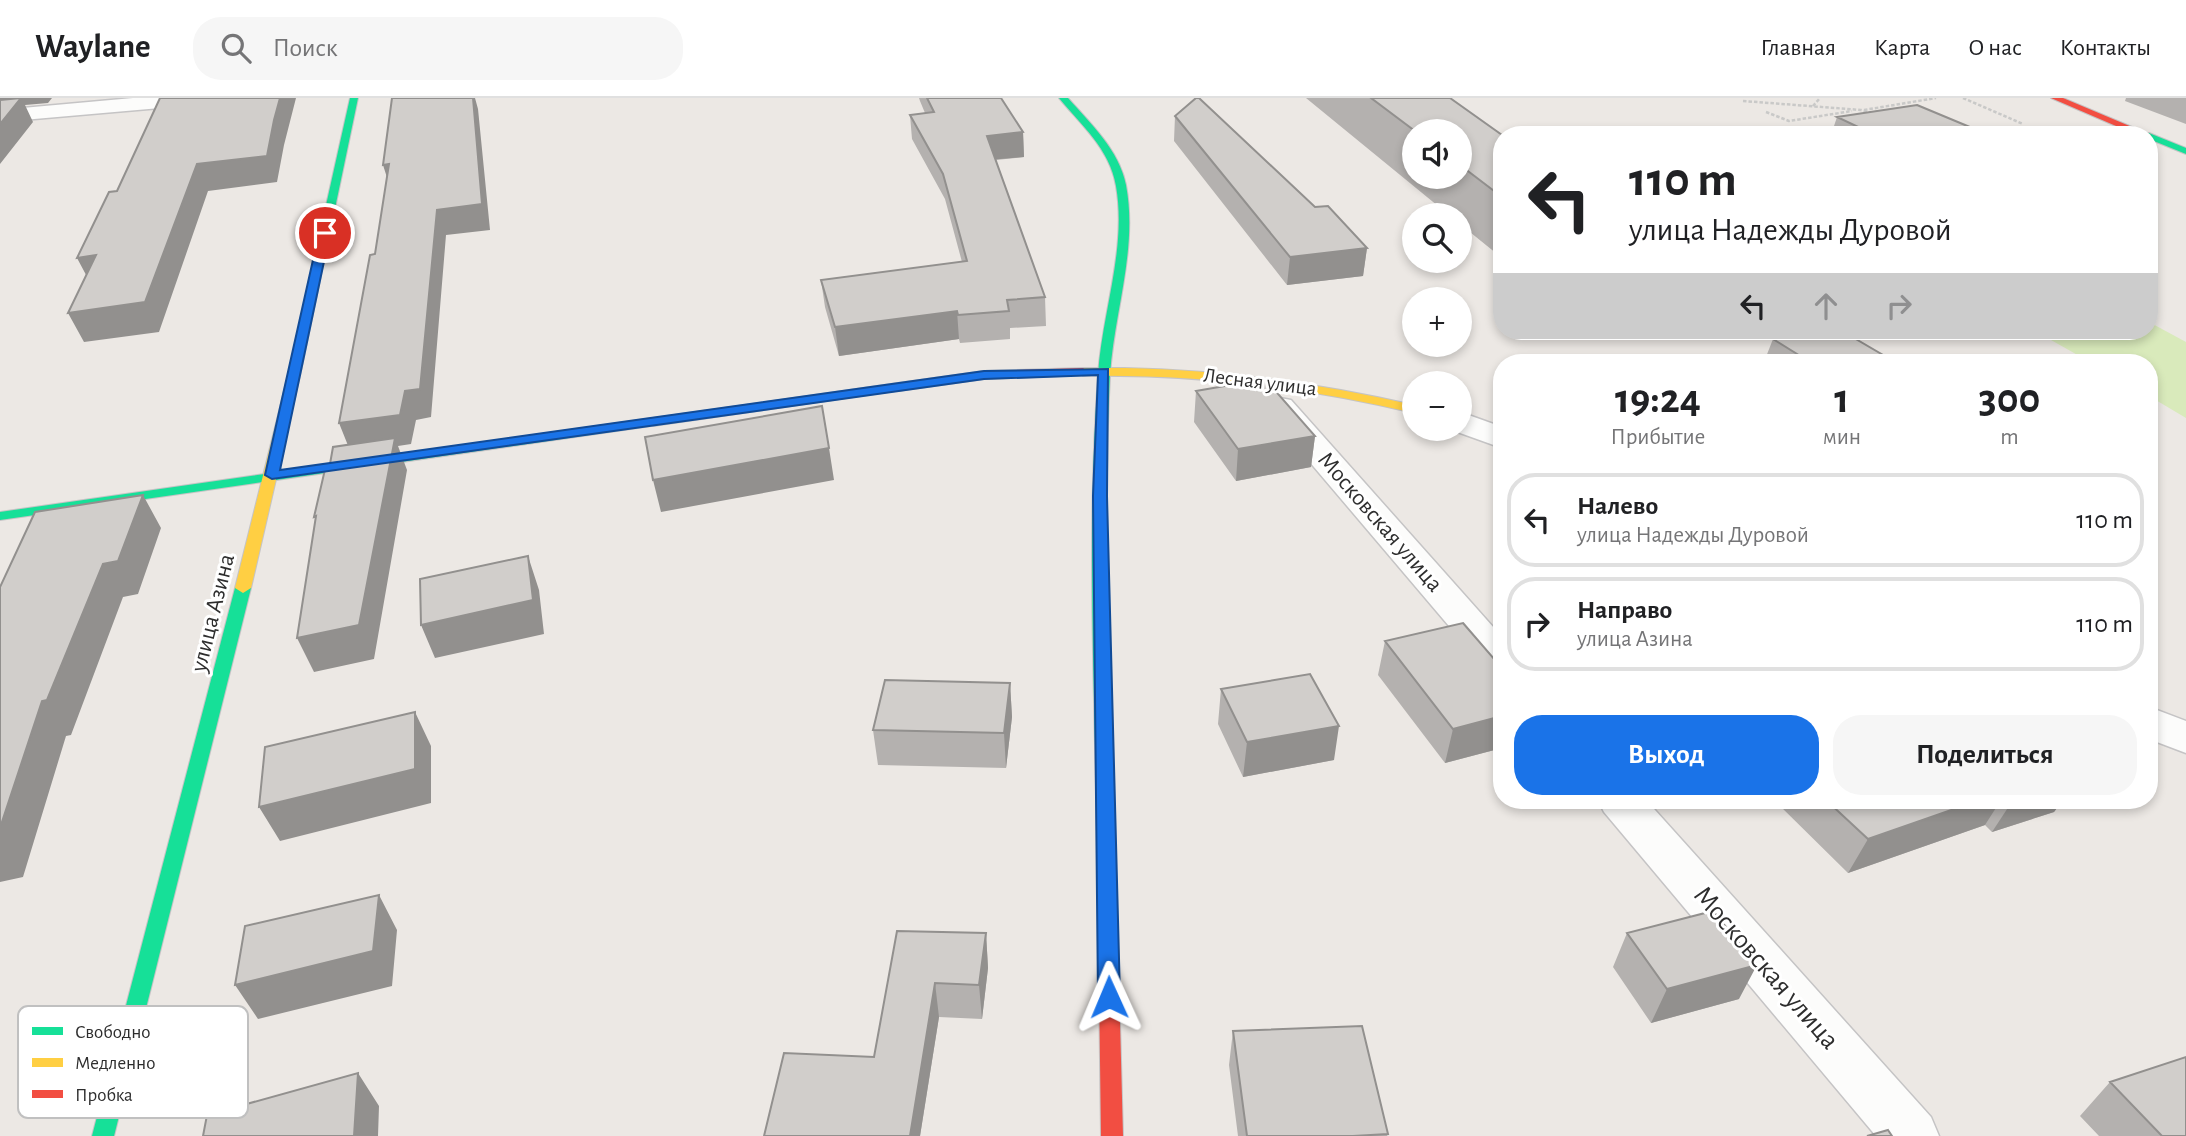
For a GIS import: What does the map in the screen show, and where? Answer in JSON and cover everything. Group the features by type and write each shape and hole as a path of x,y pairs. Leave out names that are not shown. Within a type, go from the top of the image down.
{"street":[{"path":"0,116 206,98"},
{"name":"улица Азина","path":"136,1006 272,475 354,98"},
{"path":"1063,98 1104,144 1121,183 1125,232 1104,371 1100,496 1112,1136"},
{"path":"2055,98 2125,126"},
{"path":"2158,140 2186,151"},
{"name":"Лесная улица","path":"0,516 984,375 1104,371 1198,375 1350,393 1402,406"},
{"name":"Московская улица","path":"1258,382 1493,653"},
{"path":"1472,427 1493,435"},
{"path":"2158,726 2186,738"},
{"name":"Московская улица","path":"1628,809 1911,1136"},
{"name":"улица Азина","path":"103,1136 108,1118"}],"path":[{"path":"1813,106 1820,98"},
{"path":"1766,112 1789,121 1936,98"},
{"path":"1963,98 2025,124"},
{"path":"1743,101 1861,110 1883,116"}],"green space":[{"path":"2158,327 2186,342 2186,418 2158,401 2158,354 2076,354 2051,340 2158,340"}],"building":[{"path":"21,98 0,124 0,100"},
{"path":"160,98 280,98 267,156 197,164 145,302 68,313 96,255 77,258 109,192 117,191"},
{"path":"392,98 473,98 482,204 437,210 420,389 405,391 400,415 339,423 370,255 375,254 389,164 383,165"},
{"path":"927,98 1001,98 1023,132 987,136 1045,297 1007,300 1009,311 958,315 957,311 835,327 821,280 967,261 943,174 910,115 934,112"},
{"path":"1196,98 1315,207 1328,206 1367,248 1290,257 1175,116"},
{"path":"1371,98 1450,98 1493,129 1493,190 1472,174 1472,119 1402,119 1402,121"},
{"path":"1917,105 1967,126 1856,126 1837,117"},
{"path":"1775,340 1857,340 1881,354 1797,354"},
{"path":"1265,379 1315,436 1238,449 1196,391"},
{"path":"822,406 829,448 653,480 645,437"},
{"path":"395,438 359,625 297,638 316,516 314,517 333,447"},
{"path":"143,495 118,561 103,564 47,700 42,701 0,828 0,587 35,512"},
{"path":"528,556 533,600 421,625 420,579"},
{"path":"1463,623 1493,658 1493,718 1453,729 1385,641"},
{"path":"1310,674 1339,726 1247,742 1221,689"},
{"path":"885,680 1010,683 1004,733 873,730"},
{"path":"415,712 415,769 259,807 265,747"},
{"path":"1836,809 1954,809 1868,839"},
{"path":"379,895 373,951 235,985 245,926"},
{"path":"1713,911 1757,965 1667,989 1627,933"},
{"path":"897,931 986,933 979,985 935,983 910,1136 764,1136 784,1053 874,1057"},
{"path":"1362,1026 1388,1134 1247,1136 1233,1031"},
{"path":"2186,1057 2186,1136 2162,1136 2110,1082"},
{"path":"358,1073 354,1136 203,1136 206,1118 248,1118 248,1104"},
{"path":"1888,1130 1892,1136 1867,1136"}],"traffic: fast":[{"path":"295,371 354,98"},
{"path":"1063,98 1098,138 1113,160 1121,185 1124,209 1122,256 1106,351 1102,432 1101,604 1106,832"},
{"path":"2158,140 2186,151"},
{"path":"0,516 653,422"},
{"path":"136,1006 243,588"},
{"path":"103,1136 108,1118"}],"traffic: slow":[{"path":"243,588 295,371"},
{"path":"1083,372 1166,372 1250,379 1402,406"},
{"path":"653,422 898,387"}],"traffic: jam":[{"path":"2055,98 2124,126"},
{"path":"898,387 984,375 1083,372"},
{"path":"1106,832 1112,1136"}],"route":[{"path":"325,233 272,475 984,375 1104,371 1100,496 1109,997"}]}
